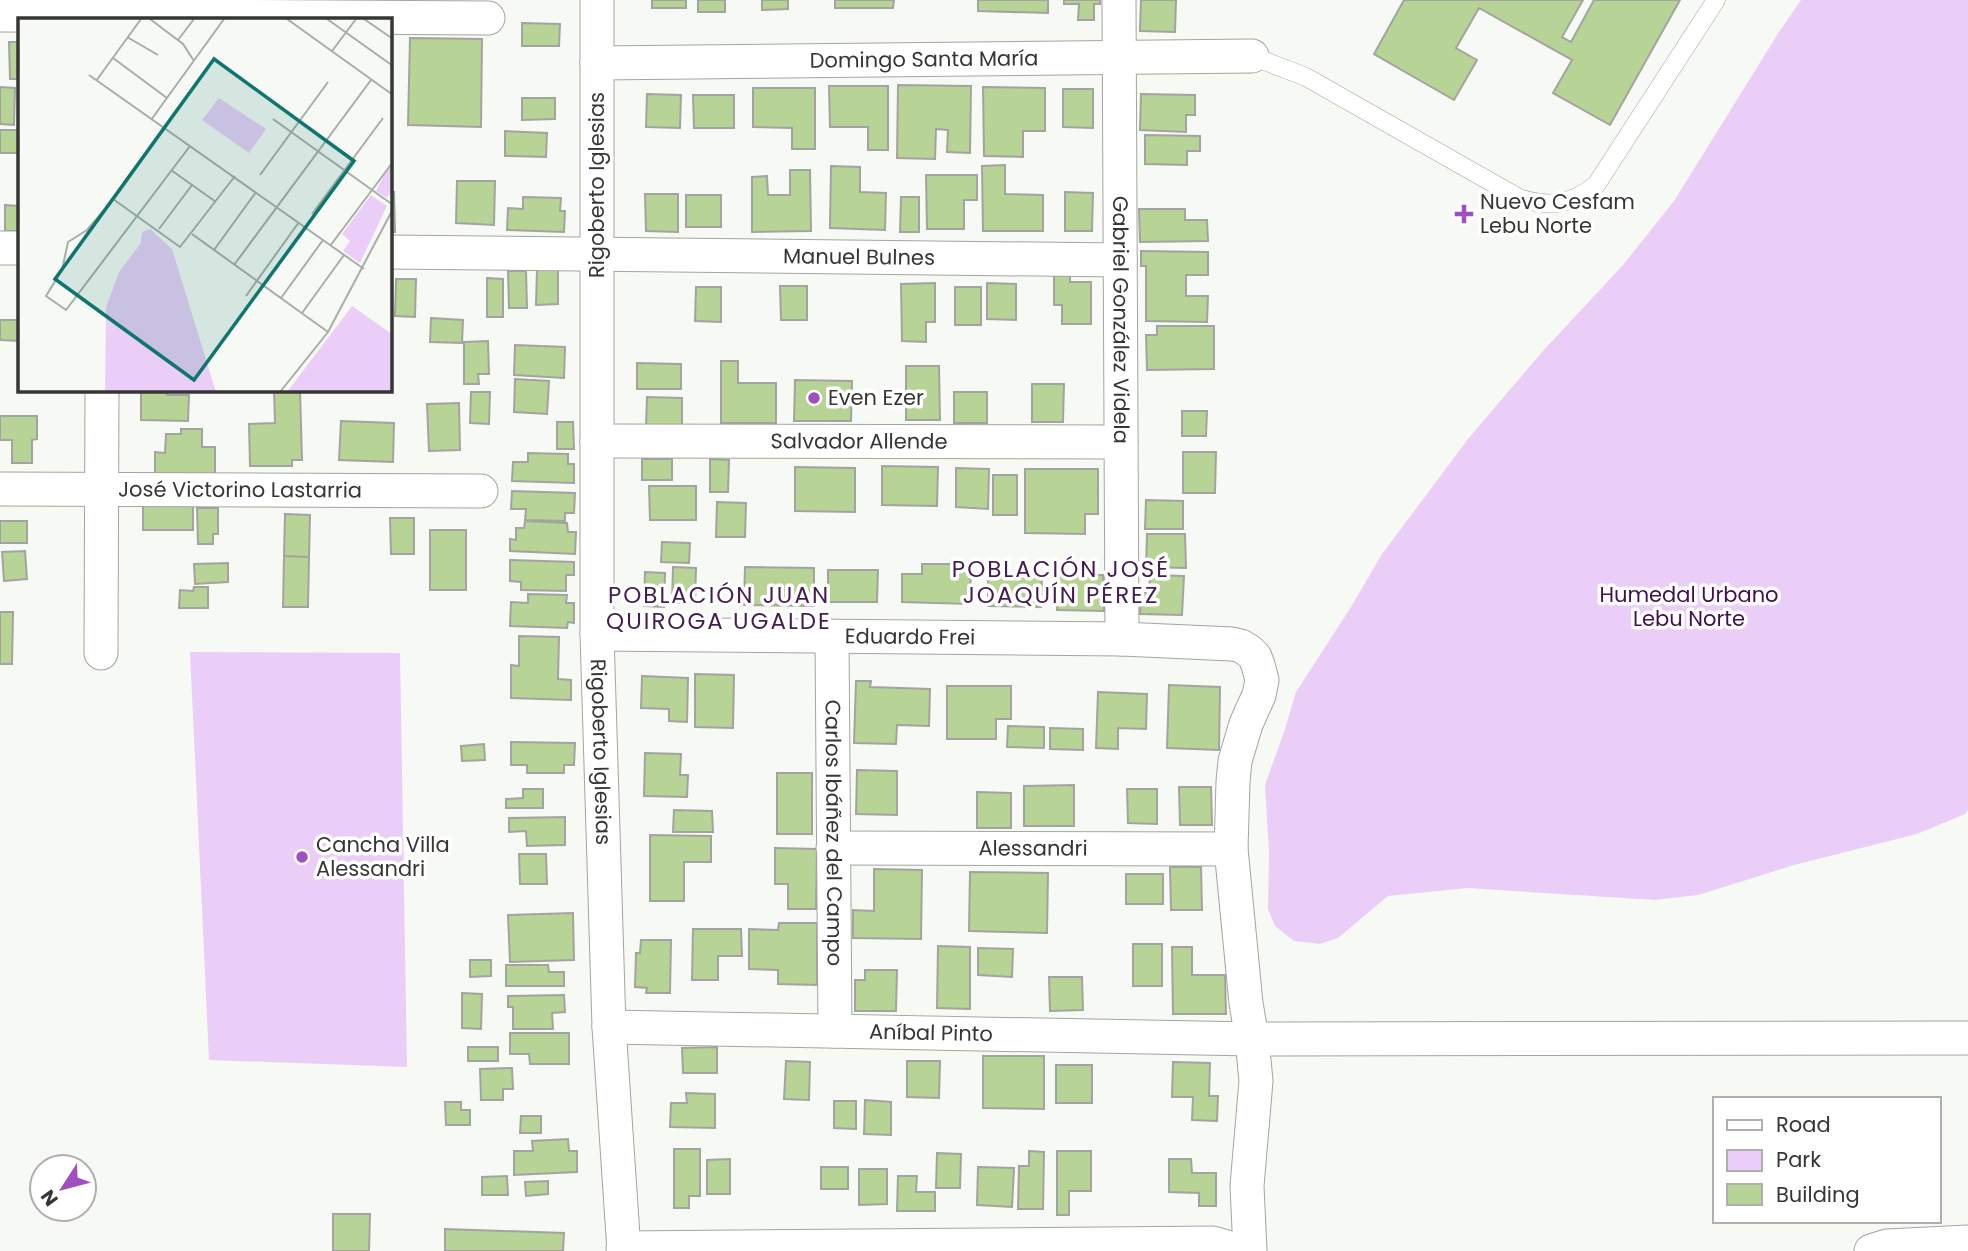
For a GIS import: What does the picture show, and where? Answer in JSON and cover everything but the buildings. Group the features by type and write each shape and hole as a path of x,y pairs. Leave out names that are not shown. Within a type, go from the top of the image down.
{"street":[{"name":"Rigoberto Iglesias","path":"597,0 597,634 609,1027 624,1250"},
{"name":"Gabriel González Videla","path":"1119,0 1122,639"},
{"path":"0,15 102,12 488,18"},
{"name":"Domingo Santa María","path":"597,63 1252,57"},
{"path":"0,248 18,248"},
{"name":"Manuel Bulnes","path":"392,252 1120,260"},
{"path":"101,653 102,392"},
{"name":"Salvador Allende","path":"597,441 1121,442"},
{"name":"José Victorino Lastarria","path":"0,489 481,491"},
{"name":"Eduardo Frei","path":"597,634 1122,639 1241,646 1249,651 1258,665 1262,680 1235,761 1231,849"},
{"name":"Carlos Ibáñez del Campo","path":"832,636 835,1031"},
{"name":"Alessandri","path":"833,848 1231,849"},
{"path":"1231,849 1256,1081 1247,1186 1250,1251"},
{"name":"Aníbal Pinto","path":"609,1027 1252,1039 1968,1038"},
{"path":"1871,1251 1888,1246 1968,1242"},
{"path":"624,1250 1227,1247"}],"lane":[{"path":"1252,57 1306,77 1519,198 1553,204 1570,201 1596,185 1716,0"}],"green space":[{"name":"Humedal Urbano Lebu Norte","path":"1801,0 1968,0 1968,810 1965,814 1917,834 1794,865 1698,895 1655,900 1467,888 1388,896 1338,938 1320,944 1294,941 1275,926 1268,909 1269,853 1265,785 1296,692 1382,554 1468,439 1542,352 1623,265 1674,201"},
{"name":"Cancha Villa Alessandri","path":"190,652 400,653 407,1067 209,1060"}],"place":[{"name":"Nuevo Cesfam Lebu Norte","path":"1464,214"},
{"name":"Even Ezer","path":"814,398"},
{"name":"Cancha Villa Alessandri","path":"302,857"}],"district":[{"name":"POBLACIÓN JOSÉ JOAQUÍN PÉREZ","path":"1061,582"},
{"name":"POBLACIÓN JUAN QUIROGA UGALDE","path":"719,608"}]}
